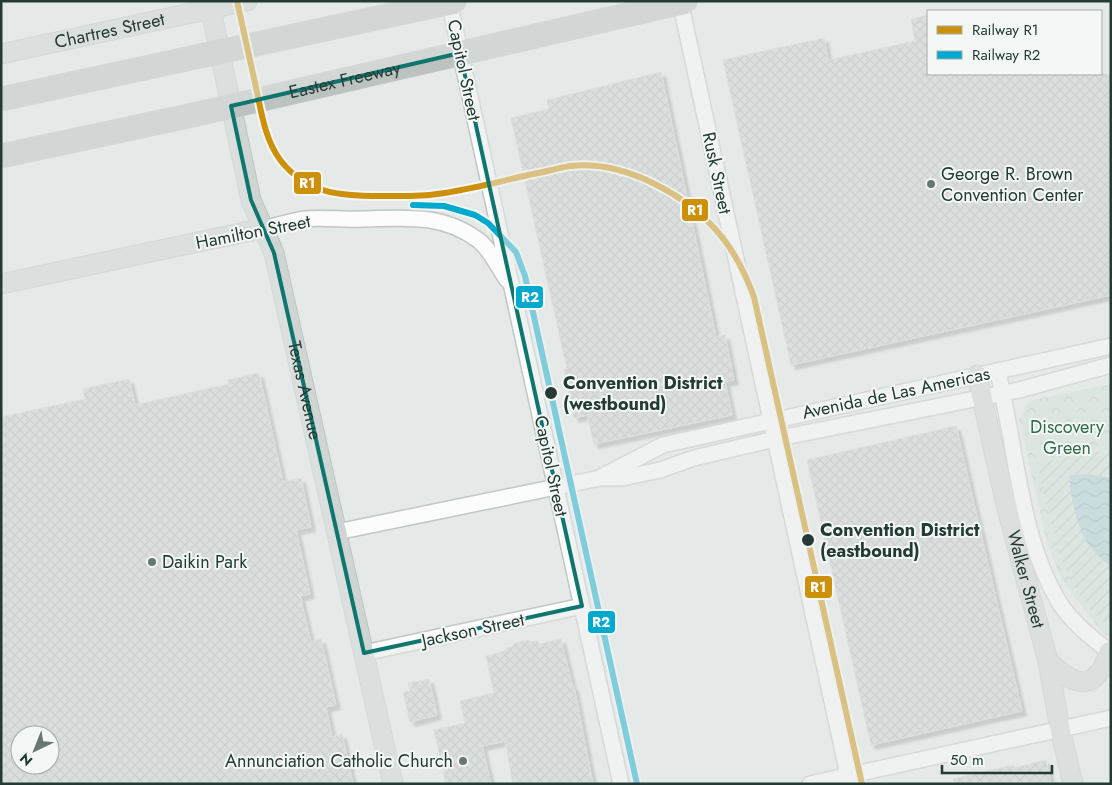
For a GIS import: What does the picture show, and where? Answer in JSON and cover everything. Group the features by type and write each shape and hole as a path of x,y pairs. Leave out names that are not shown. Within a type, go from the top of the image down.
{"highway":[{"path":"1,99 456,1"},
{"name":"Eastex Freeway","path":"1,156 193,115 687,1"}],"main road":[{"name":"Chartres Street","path":"1,54 210,5 247,1"},
{"name":"Texas Avenue","path":"210,5 251,200 274,253 393,784"},
{"name":"Hamilton Street","path":"1,284 264,228"},
{"name":"Walker Street","path":"977,375 1024,545 1060,729 1073,784"},
{"path":"1048,661 1062,674 1080,682 1089,680 1101,671 1110,652"}],"street":[{"name":"Capitol Street","path":"449,1 621,784"},
{"name":"Rusk Street","path":"680,1 849,780"},
{"name":"Hamilton Street","path":"264,228 306,219 424,218 457,228 478,240 511,285"},
{"name":"Avenida de Las Americas","path":"600,478 663,445 1111,346"},
{"name":"Avenida de Las Americas","path":"337,532 600,478 622,478 660,470 694,458 775,439 1002,394 1111,365"},
{"path":"998,371 1026,520 1024,545 1036,555 1059,602 1080,628 1110,652"},
{"name":"Jackson Street","path":"364,653 582,606"},
{"path":"810,784 849,780 1111,718"}],"highlighted area":[{"path":"460,53 582,606 364,653 274,253 251,200 231,106"}],"green space":[{"name":"Discovery Green","path":"1111,384 1111,639 1103,633 1062,581 1048,546 1019,419 1029,401"},
{"path":"1111,449 1111,478 1089,474 1070,475 1069,482 1087,544 1111,567 1111,628 1093,613 1071,579 1050,522 1037,463"}],"water":[{"path":"1089,474 1111,478 1111,567 1088,544 1075,511 1070,475"}],"building":[{"name":"George R. Brown Convention Center","path":"927,15 927,75 1111,74 1111,295 791,365 723,60 824,38 828,60 915,41 911,19"},
{"path":"661,72 716,337 725,335 734,380 725,382 732,415 594,444 587,415 574,418 564,370 567,369 511,118 549,109 547,100"},
{"name":"Daikin Park","path":"259,373 283,482 301,478 311,527 296,530 310,594 300,596 311,642 321,639 336,705 326,707 332,737 342,734 353,784 1,784 1,417 85,399 83,389 129,379 135,405 229,384 228,380"},
{"path":"956,426 1022,711 871,745 807,460"},
{"path":"561,639 574,687 593,784 513,784 505,741 482,746 491,784 446,784 434,730 465,723 460,701 494,693 486,656 505,651 515,643 528,640 531,642 537,641 540,644"},
{"path":"429,679 437,715 410,722 403,692 410,691 408,683"},
{"path":"1046,760 1051,784 954,784 953,779 1013,765 1014,768"}],"rail line":[{"name":"R1","path":"237,1 267,134 281,161 291,172 313,187 338,194 423,196 461,190 570,166 591,166 612,169 654,183 692,207 722,237 732,251 754,297 862,784"},
{"name":"R2","path":"413,205 444,206 475,215 488,223 516,252 525,276 637,784"}],"place":[{"name":"George R. Brown Convention Center","path":"931,184"},
{"name":"Convention District (westbound)","path":"551,393"},
{"name":"Convention District (eastbound)","path":"808,540"},
{"name":"Daikin Park","path":"152,562"},
{"name":"Annunciation Catholic Church","path":"463,761"}]}
